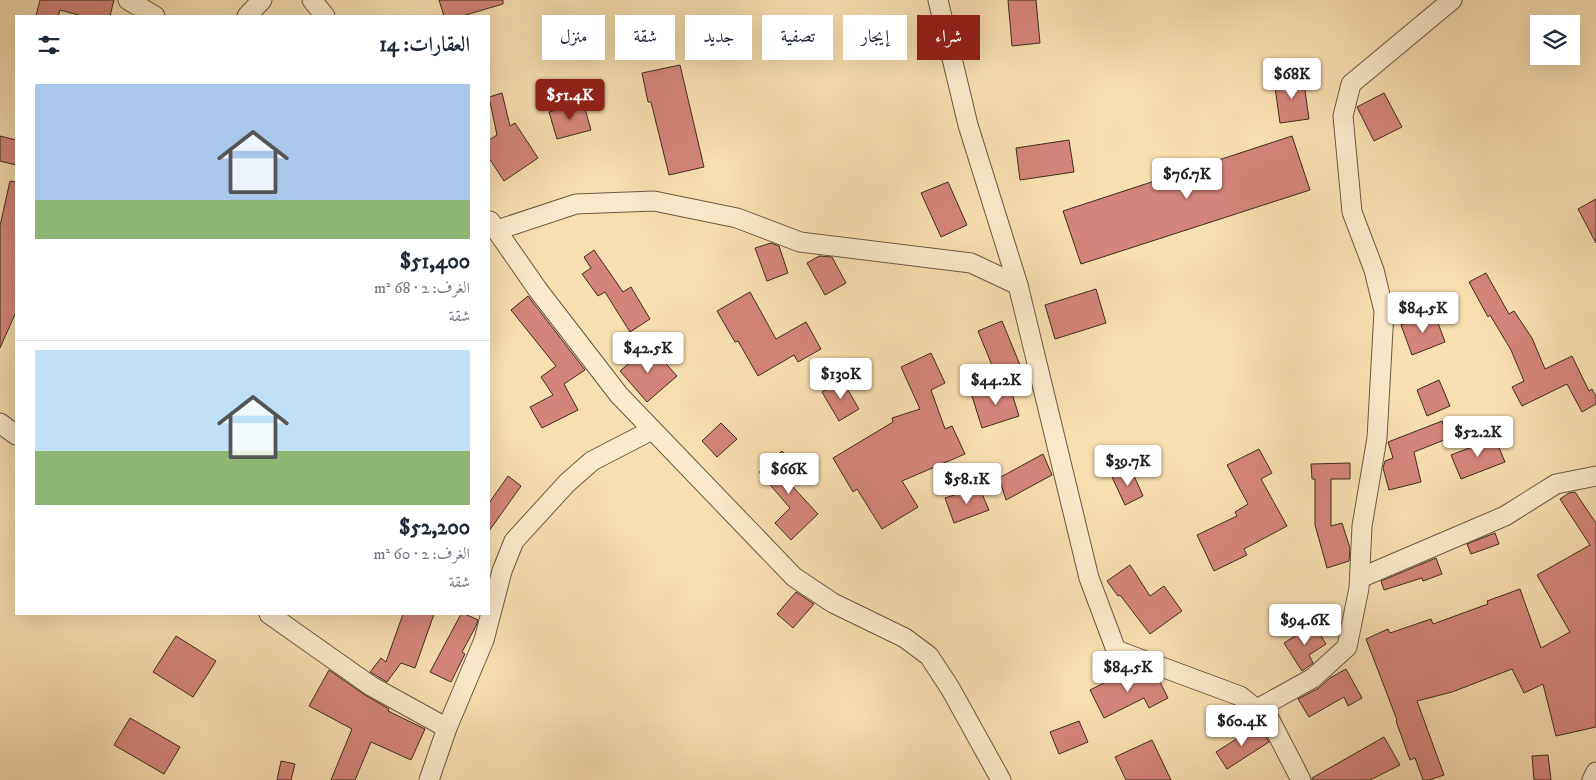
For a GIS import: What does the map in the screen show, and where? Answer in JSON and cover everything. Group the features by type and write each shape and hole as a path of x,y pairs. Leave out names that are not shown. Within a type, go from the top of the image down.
{"street":[{"path":"128,0 152,15"},
{"path":"248,15 262,0"},
{"path":"312,0 324,15"},
{"path":"938,0 968,125 1018,285 1089,578 1116,650 1240,696 1270,720 1301,780"},
{"path":"1256,709 1313,678 1347,647 1359,588 1362,526 1377,438 1384,311 1374,270 1352,212 1344,116 1352,84 1452,0"},
{"path":"1001,780 950,688 929,656 906,638 833,603 794,577 619,395 538,290 493,225 576,204 654,201 737,218 800,242 972,263 1018,285"},
{"path":"0,423 15,434"},
{"path":"429,780 447,728 484,640 502,572 514,541 567,483 592,461 652,430"},
{"path":"1360,578 1505,516 1556,484 1596,476"},
{"path":"270,615 371,686 447,728"},
{"path":"1592,780 1596,772"}],"building":[{"path":"40,0 114,0 110,15 78,15 60,10 58,15 36,15"},
{"path":"439,0 503,0 503,4 465,15 444,15"},
{"path":"1008,0 1036,0 1040,43 1012,46"},
{"path":"680,65 704,167 669,175 651,102 648,102 642,73"},
{"path":"1303,76 1309,119 1280,123 1274,80"},
{"path":"502,93 510,126 515,123 538,158 504,181 490,160 490,139 497,135 490,97"},
{"path":"1384,93 1402,127 1374,141 1357,107"},
{"path":"583,102 591,130 557,139 549,112"},
{"path":"0,136 15,140 15,165 0,161"},
{"path":"1292,136 1310,190 1081,264 1063,211"},
{"path":"1069,140 1074,172 1020,180 1016,148"},
{"path":"10,181 15,182 15,314 0,348 0,226"},
{"path":"948,182 967,225 941,237 921,193"},
{"path":"1596,199 1596,243 1578,209"},
{"path":"771,243 779,246 788,273 767,281 755,248"},
{"path":"594,250 623,292 631,287 650,319 630,332 605,292 598,296 582,274 591,268 584,257"},
{"path":"819,256 832,257 846,283 825,295 807,263"},
{"path":"1486,273 1509,314 1514,311 1532,338 1545,369 1572,356 1589,391 1592,389 1596,397 1596,404 1582,412 1567,384 1522,406 1512,387 1524,381 1511,350 1490,315 1488,317 1469,282"},
{"path":"1096,289 1106,323 1055,339 1045,305"},
{"path":"750,292 776,339 806,322 821,349 798,362 794,355 758,376 738,341 735,342 717,311"},
{"path":"528,296 585,370 564,384 578,410 542,428 530,407 553,395 541,377 556,366 511,310"},
{"path":"1434,312 1445,342 1412,355 1401,325"},
{"path":"1002,321 1020,365 996,375 978,331"},
{"path":"650,346 677,376 647,402 620,371"},
{"path":"931,353 945,383 931,390 945,429 952,426 965,454 902,481 918,507 882,529 857,489 853,492 833,458 893,422 892,418 920,409 901,367"},
{"path":"842,380 859,409 839,421 822,392"},
{"path":"1439,380 1450,406 1427,416 1417,390"},
{"path":"1009,384 1019,416 982,428 972,396"},
{"path":"1442,421 1449,438 1414,452 1421,482 1389,490 1383,468 1385,461 1393,458 1388,442"},
{"path":"721,423 737,439 717,457 702,441"},
{"path":"1495,438 1505,462 1461,479 1451,455"},
{"path":"1259,449 1272,473 1261,479 1287,526 1244,549 1247,555 1214,571 1197,535 1237,516 1235,512 1248,504 1227,465"},
{"path":"782,451 804,476 792,486 818,514 791,540 775,523 790,508 759,472"},
{"path":"1043,454 1052,475 1006,500 999,478"},
{"path":"1350,463 1350,479 1331,479 1331,526 1342,523 1350,548 1349,561 1327,568 1315,525 1315,479 1312,479 1311,464"},
{"path":"1131,469 1143,496 1125,505 1112,477"},
{"path":"508,476 521,486 490,530 490,502"},
{"path":"979,487 989,510 954,523 945,498"},
{"path":"1575,492 1596,523 1596,727 1556,736 1543,684 1524,693 1512,669 1452,692 1417,701 1444,775 1423,780 1415,758 1410,760 1366,639 1388,629 1390,633 1431,619 1433,624 1488,604 1487,601 1520,589 1541,648 1570,632 1537,575 1590,545 1560,499 1569,493"},
{"path":"1495,533 1499,544 1471,554 1467,544"},
{"path":"1436,558 1442,574 1423,581 1422,578 1384,590 1381,581"},
{"path":"1130,565 1150,596 1164,586 1182,611 1150,634 1107,581"},
{"path":"796,592 814,604 793,628 777,614"},
{"path":"403,615 434,615 415,668 401,663 387,682 370,672 381,658 386,662"},
{"path":"460,615 467,615 478,620 462,652 465,654 451,682 430,672"},
{"path":"1314,624 1326,644 1309,655 1313,663 1302,671 1284,643"},
{"path":"176,636 216,661 193,697 153,672"},
{"path":"1346,669 1362,698 1348,706 1344,697 1309,717 1298,699 1319,688 1330,678"},
{"path":"329,670 389,709 388,711 425,729 411,760 371,742 355,780 331,780 352,729 309,706"},
{"path":"1144,672 1158,678 1168,698 1149,708 1144,698 1104,718 1090,690 1118,676 1122,683"},
{"path":"130,718 180,747 164,774 114,745"},
{"path":"1079,721 1088,742 1059,754 1050,732"},
{"path":"1258,725 1269,742 1227,769 1216,752"},
{"path":"1384,737 1400,765 1370,780 1312,780 1312,778"},
{"path":"1152,740 1171,780 1126,780 1115,757"},
{"path":"1548,755 1551,780 1534,780 1532,756"},
{"path":"281,761 295,764 291,780 277,780"}]}
